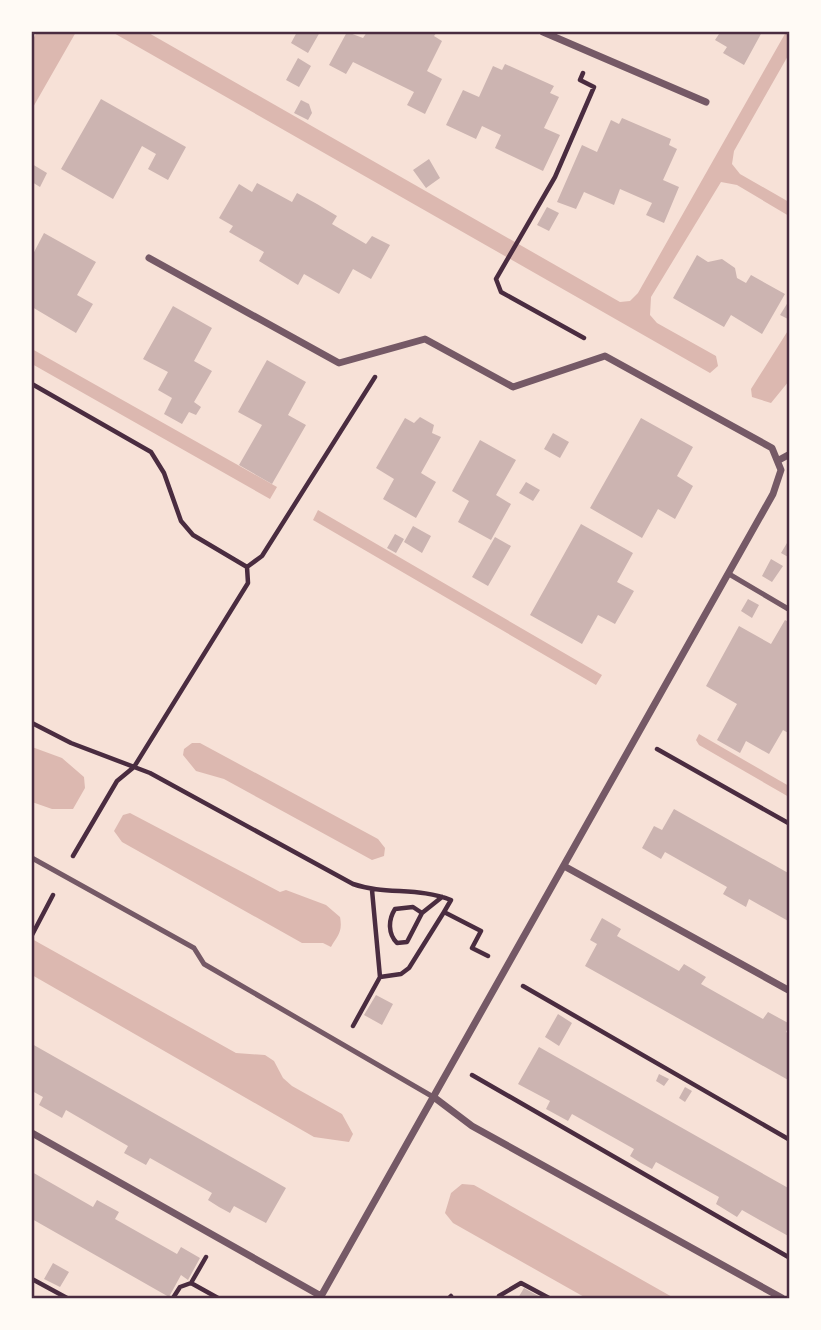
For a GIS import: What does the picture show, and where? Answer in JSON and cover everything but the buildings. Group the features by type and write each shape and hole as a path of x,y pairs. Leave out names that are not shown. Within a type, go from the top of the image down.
{"street":[{"path":"543,32 706,102"},
{"path":"32,1133 321,1297 639,737 774,494 781,470 772,448 604,356 513,387 425,339 339,363 149,258"},
{"path":"779,460 789,454"},
{"path":"564,866 789,991"},
{"path":"435,1098 472,1126 782,1298"}],"lane":[{"path":"729,574 789,610"},
{"path":"32,858 194,948 204,964 435,1098"}],"path":[{"path":"593,53 580,80 594,87 555,177 496,279 501,292 593,344 604,356"},
{"path":"247,568 262,556 393,349"},
{"path":"32,384 151,452 164,473 181,521 193,535 247,568"},
{"path":"32,935 62,875 117,780 134,767 248,583 247,568"},
{"path":"32,723 71,743 150,773 353,884 372,890 408,890 451,900 410,968 401,974 380,977"},
{"path":"639,737 789,824"},
{"path":"343,1044 380,977 372,890"},
{"path":"422,912 413,907 395,909 391,916 391,936 397,943 407,942 422,912 443,897"},
{"path":"444,912 481,931 472,948 507,966"},
{"path":"503,974 789,1140"},
{"path":"453,1064 789,1258"},
{"path":"173,1298 180,1287 191,1283 217,1237"},
{"path":"32,1279 67,1298"},
{"path":"191,1283 218,1298"},
{"path":"499,1296 521,1283 550,1298"}],"shaded area":[{"path":"37,32 76,32 32,109 32,41"},
{"path":"112,32 147,32 620,302 630,301 638,293 786,32 789,32 789,54 734,151 732,164 740,174 789,202 789,216 737,185 721,182 651,297 650,315 657,323 716,356 718,366 710,373"},
{"path":"789,329 789,381 771,403 752,397 751,389"},
{"path":"32,349 277,487 270,499 32,364"},
{"path":"318,510 602,675 596,685 313,520"},
{"path":"699,734 789,786 789,797 699,745 696,740"},
{"path":"192,743 200,743 378,839 385,848 384,856 372,860 224,779 196,771 183,755 184,749"},
{"path":"32,747 62,758 84,777 85,788 73,809 52,809 32,802"},
{"path":"130,813 280,892 286,890 326,905 340,917 341,922 339,934 331,947 323,943 302,943 122,842 114,831 123,815"},
{"path":"32,939 236,1053 265,1055 274,1061 283,1078 292,1086 342,1114 353,1134 349,1142 314,1137 32,975"},
{"path":"462,1184 474,1185 674,1298 586,1298 453,1223 445,1213 451,1193"}]}
